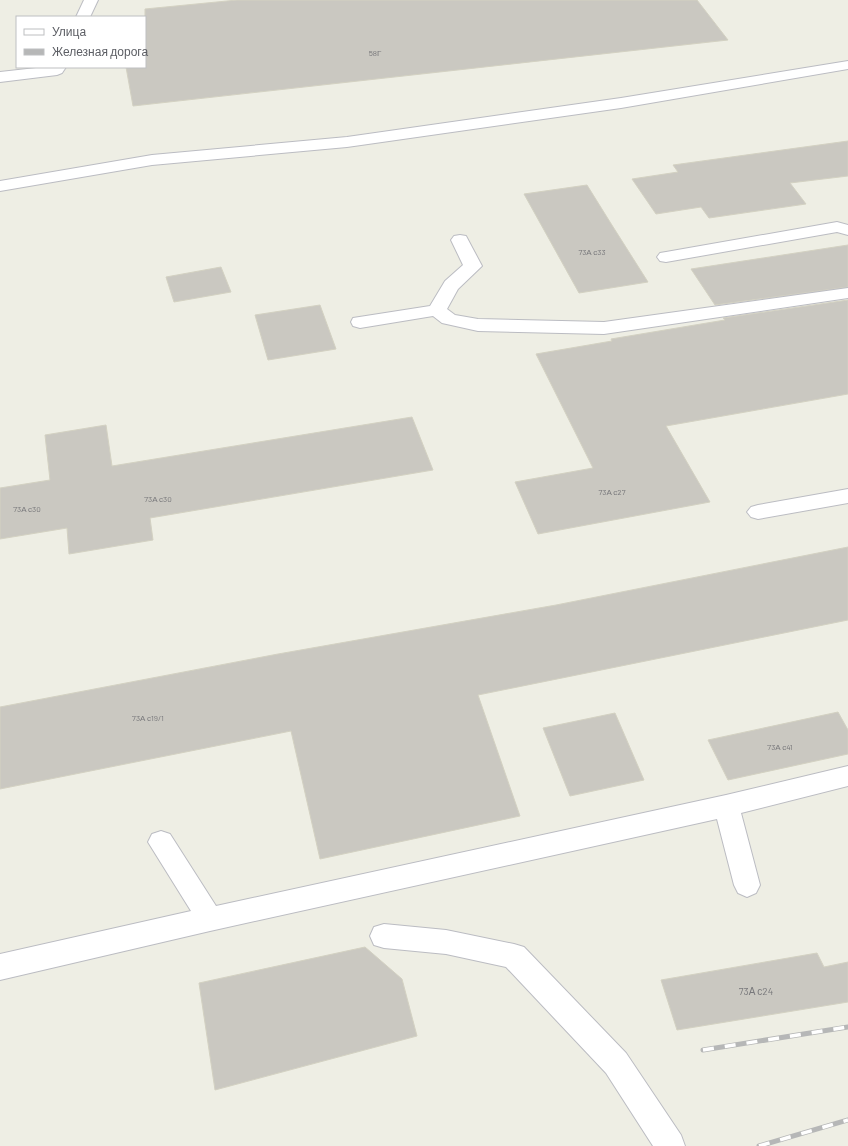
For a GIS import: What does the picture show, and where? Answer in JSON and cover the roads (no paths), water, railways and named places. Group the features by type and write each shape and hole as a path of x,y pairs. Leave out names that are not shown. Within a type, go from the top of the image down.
{"lane":[{"path":"84,16 92,0"},
{"path":"0,186 152,160 378,138 621,103 848,65"},
{"path":"0,77 57,70 58,68"},
{"path":"666,257 837,228 848,230"},
{"path":"437,310 445,291 455,280 473,266 460,240"},
{"path":"360,322 437,310 449,319 478,325 604,328 848,294"},
{"path":"758,512 848,496"},
{"path":"0,967 210,919 726,806 848,776"},
{"path":"726,806 747,885"},
{"path":"161,842 210,919"},
{"path":"384,936 446,942 514,956 616,1063 670,1146"}],"railway":[{"path":"703,1050 848,1027"},
{"path":"759,1146 848,1120"}]}
